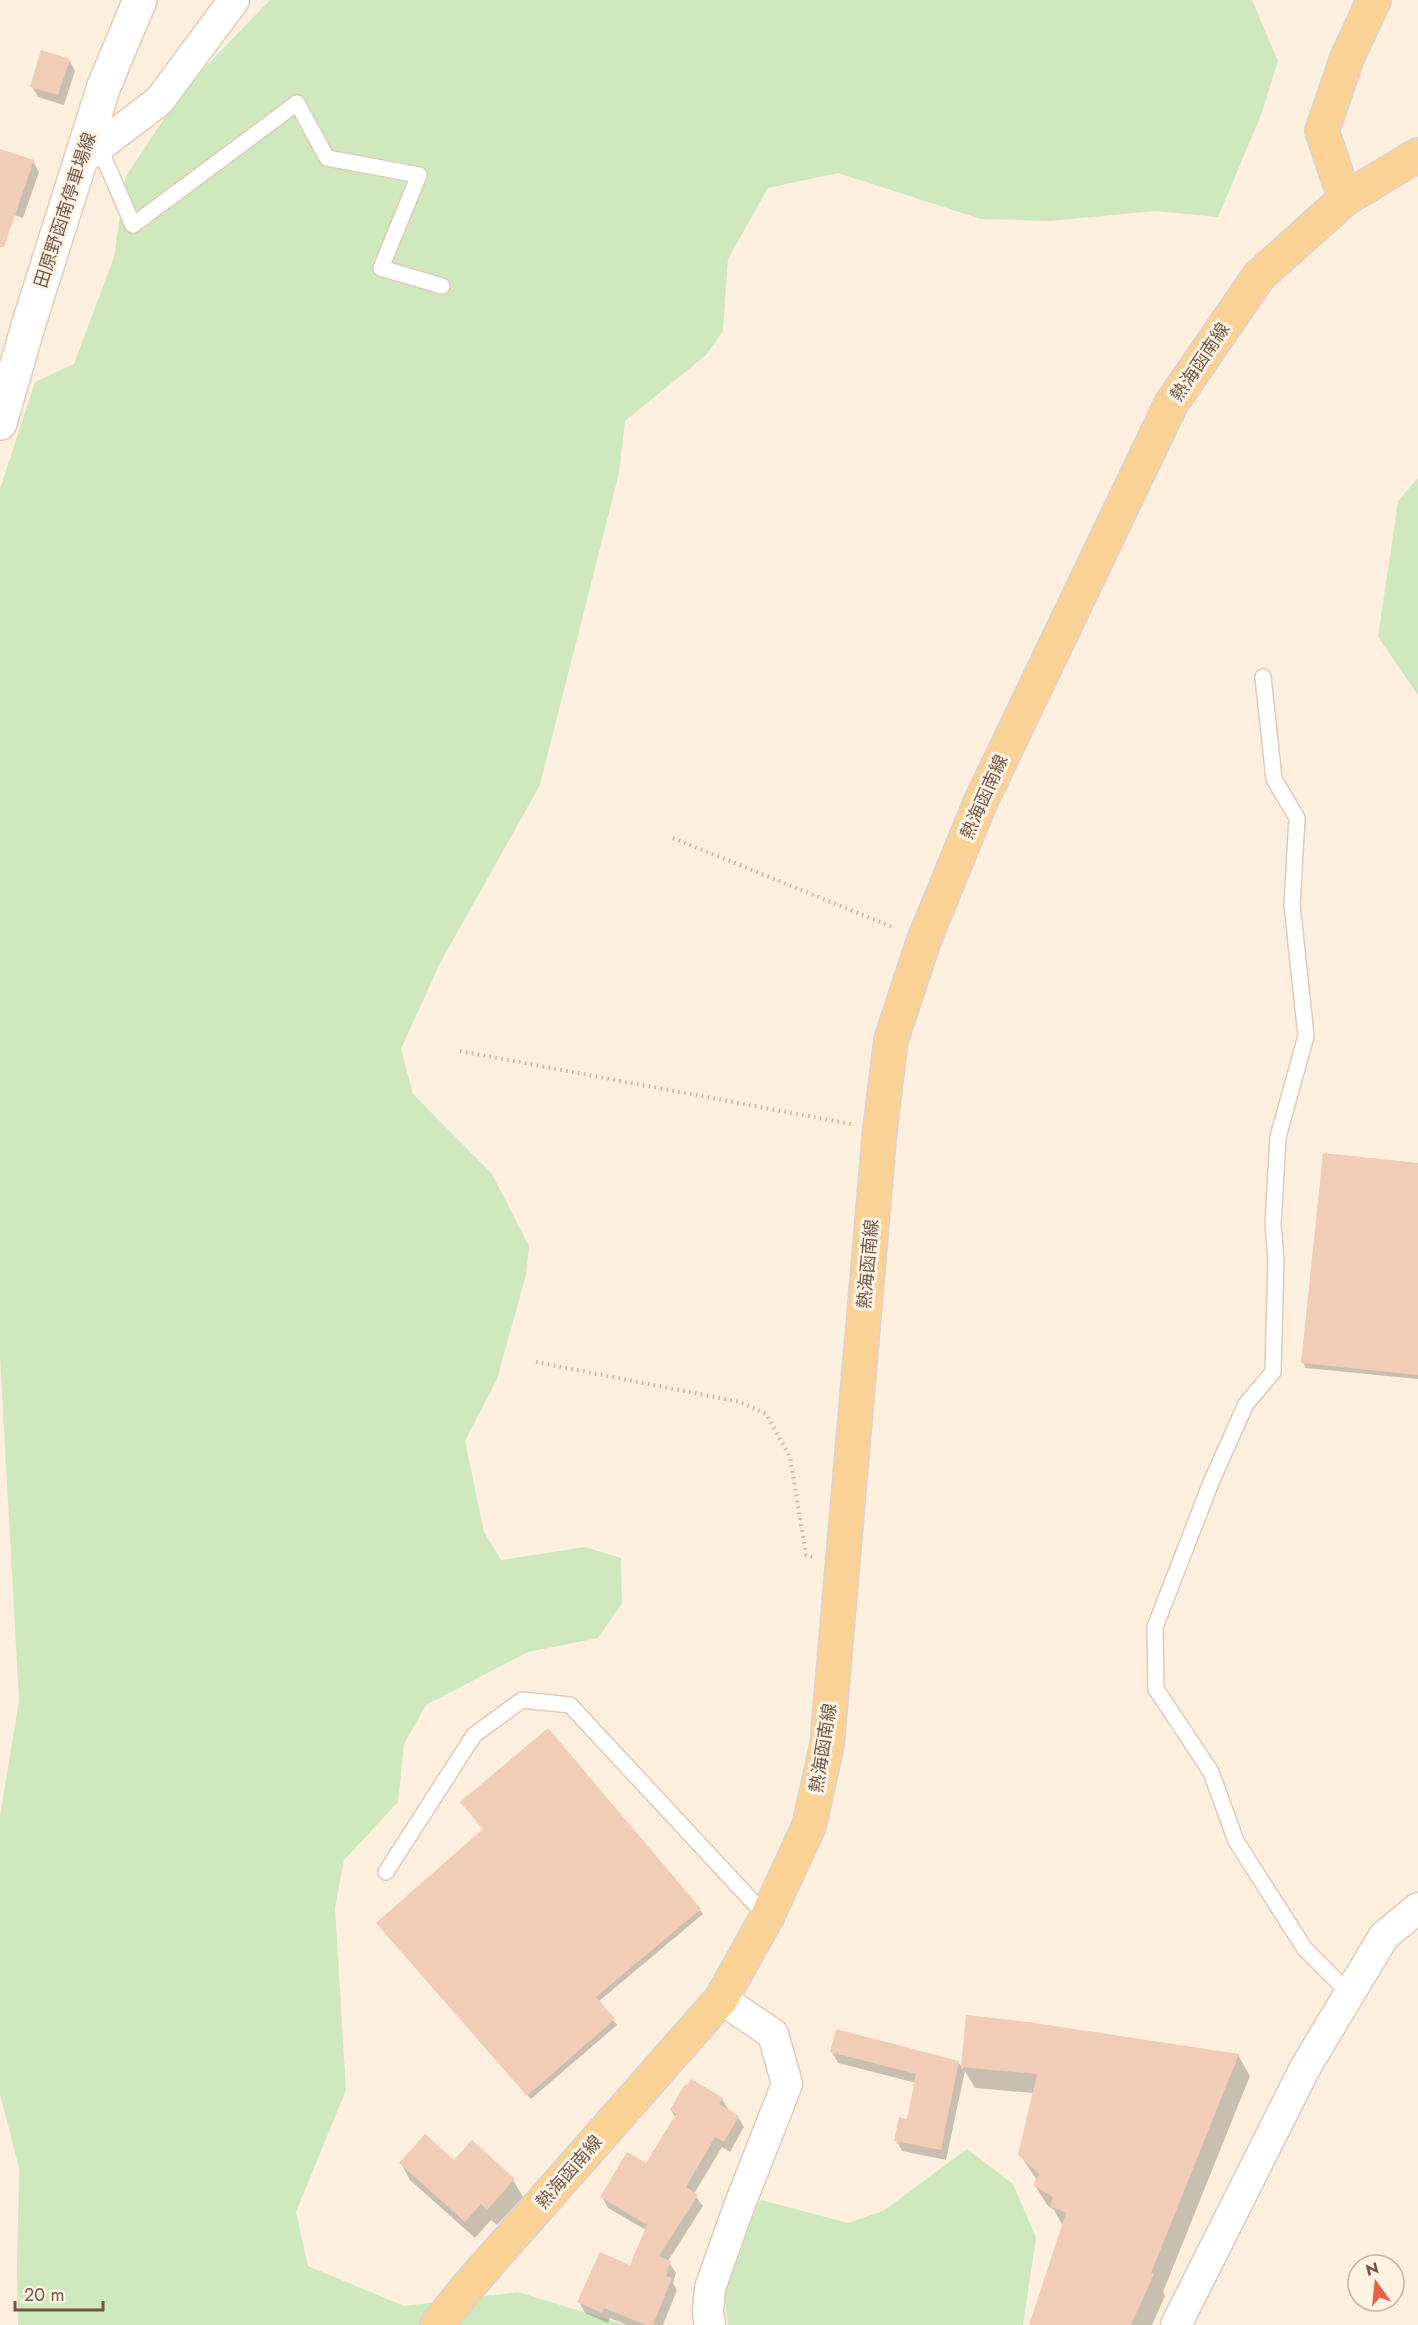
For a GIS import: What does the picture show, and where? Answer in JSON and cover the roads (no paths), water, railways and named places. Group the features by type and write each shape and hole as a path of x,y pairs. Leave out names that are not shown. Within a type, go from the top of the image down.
{"main road":[{"name":"田原野函南停車場線","path":"0,423 29,323 90,154 104,86 140,0"},
{"path":"1345,199 1322,131 1347,58 1374,0"},
{"name":"熱海函南線","path":"437,2325 465,2290 721,1999 767,1917 809,1826 826,1745 880,1129 891,1040 924,940 981,801 1171,404 1259,276 1345,199 1418,155"}],"street":[{"path":"90,154 159,101 234,0"},
{"path":"1176,2325 1305,2068 1384,1936 1418,1908"},
{"path":"710,2325 708,2312 710,2289 738,2209 787,2084 773,2034 721,1999"}],"lane":[{"path":"90,154 133,225 297,103 327,158 419,175 381,268 442,286"},
{"path":"1263,677 1274,779 1298,818 1292,905 1306,1036 1278,1137 1274,1224 1276,1260 1273,1372 1246,1404 1212,1480 1155,1627 1156,1689 1211,1772 1236,1841 1305,1949 1350,1994"},
{"path":"386,1872 474,1735 522,1700 570,1704 767,1917"}]}
